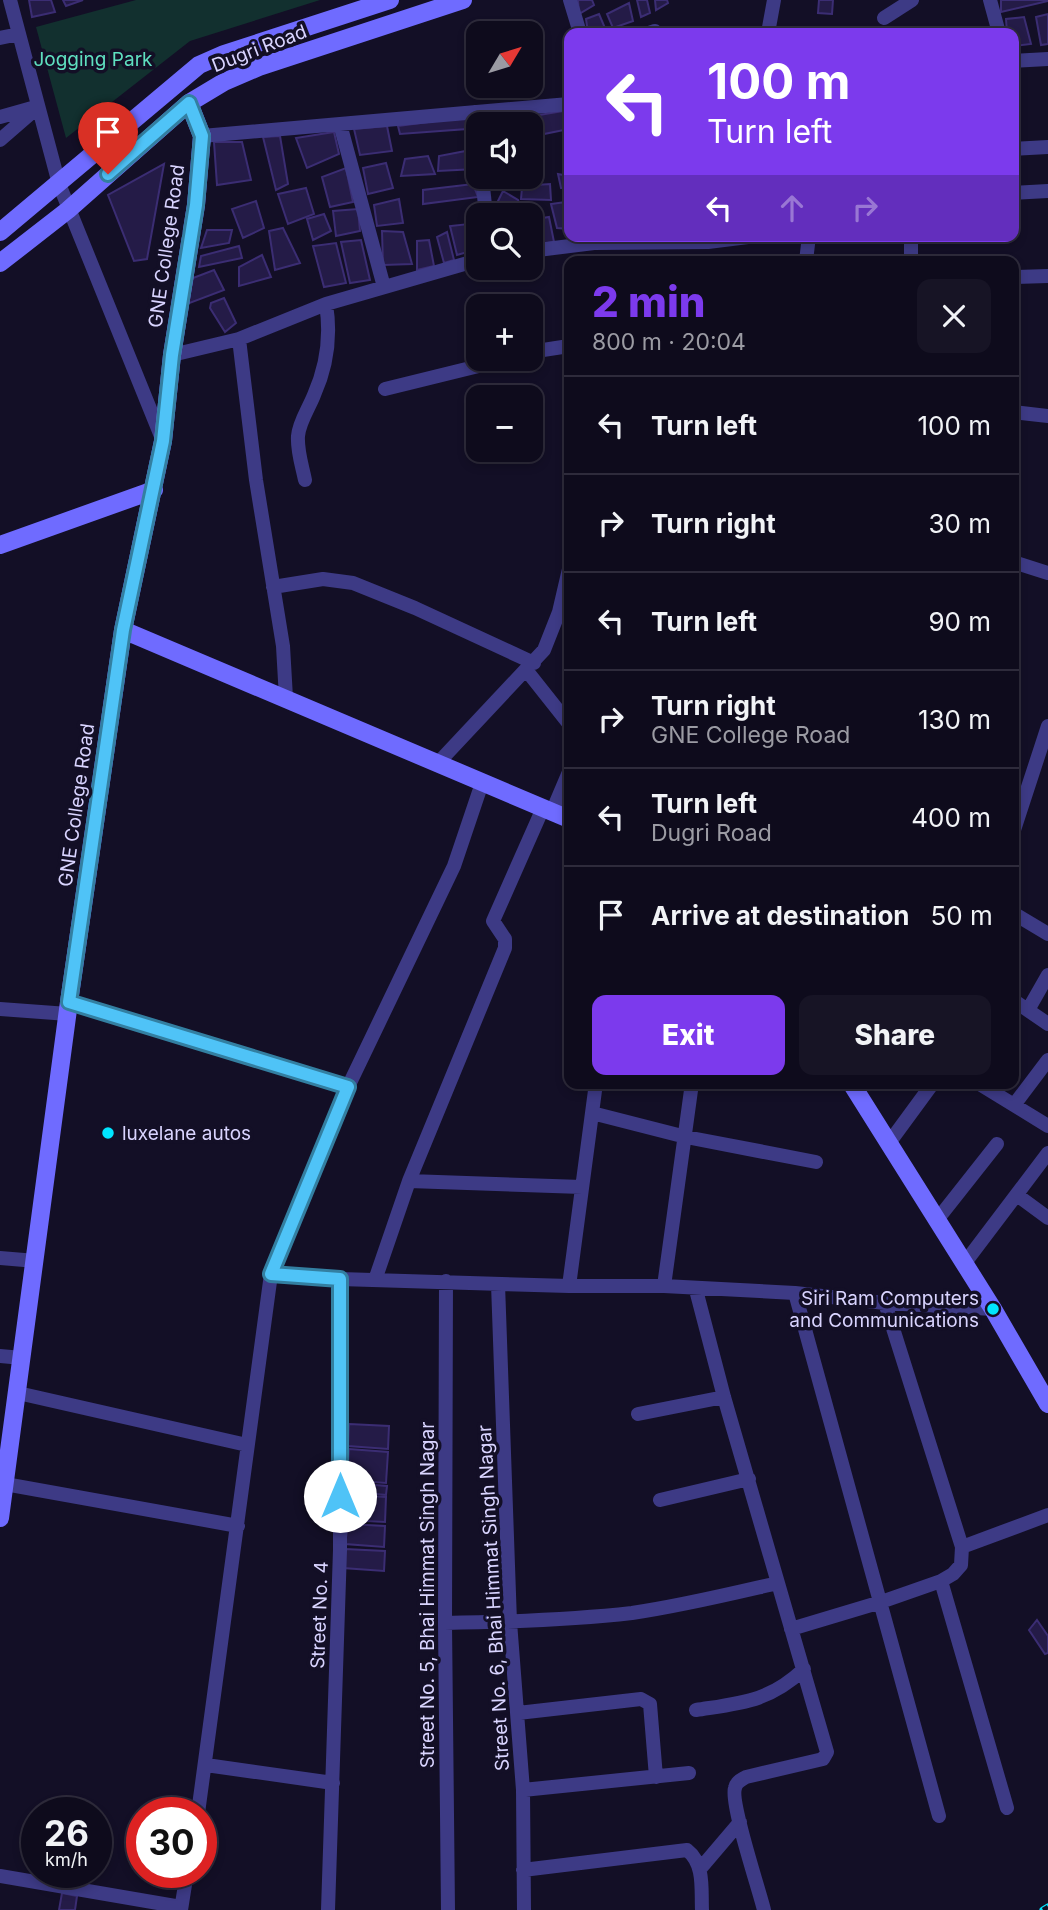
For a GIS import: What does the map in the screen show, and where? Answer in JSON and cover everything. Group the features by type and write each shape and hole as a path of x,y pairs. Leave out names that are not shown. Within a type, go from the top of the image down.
{"street":[{"path":"10,0 68,210 163,441"},
{"name":"Dugri Road","path":"0,232 200,65 224,54 390,0"},
{"name":"Dugri Road","path":"0,263 68,210 189,103 224,82 259,67 463,0"},
{"path":"570,0 578,28"},
{"path":"769,28 774,0"},
{"path":"884,19 912,0"},
{"path":"990,0 998,28"},
{"path":"0,38 19,34"},
{"path":"1019,61 1048,59"},
{"name":"GNE College Road","path":"0,1518 123,630 163,441 172,355 196,205 202,136 189,103"},
{"path":"475,112 564,104"},
{"path":"0,117 38,107"},
{"path":"0,140 38,107"},
{"path":"202,136 466,113"},
{"path":"340,124 384,287"},
{"path":"1019,149 1048,147"},
{"path":"1019,193 1048,191"},
{"path":"543,249 583,242"},
{"path":"172,355 239,339 326,304 466,263"},
{"path":"1019,277 1048,276"},
{"path":"305,480 298,436 326,359 329,334 326,304"},
{"path":"239,339 256,480 283,646 286,698"},
{"path":"543,350 564,346"},
{"path":"384,389 466,369"},
{"path":"1019,412 1048,416"},
{"path":"0,545 154,490"},
{"path":"1019,564 1048,573"},
{"path":"273,587 323,579 352,583 415,608 531,667 564,716"},
{"path":"438,763 531,667 544,650 564,612"},
{"path":"123,630 564,817"},
{"path":"1019,815 1048,726"},
{"path":"375,1280 409,1181 505,948 505,939 493,921 564,781"},
{"path":"201,1797 271,1274 348,1087 454,866 482,783"},
{"path":"1019,917 1048,934"},
{"path":"1028,1010 1048,975"},
{"path":"1019,1004 1048,1024"},
{"path":"0,1009 69,1008 348,1087"},
{"path":"1014,1105 1048,1060"},
{"path":"569,1286 595,1089"},
{"path":"664,1286 691,1089"},
{"path":"855,1089 993,1309 1048,1404"},
{"path":"888,1143 928,1089"},
{"path":"988,1089 1048,1126"},
{"path":"592,1113 686,1137 816,1162"},
{"path":"937,1220 997,1144"},
{"path":"964,1264 1048,1153"},
{"path":"409,1181 582,1187"},
{"path":"1017,1195 1048,1218"},
{"path":"0,1258 36,1261"},
{"path":"271,1274 498,1284 664,1286 696,1290 795,1293 885,1303 993,1309"},
{"name":"Street No. 4","path":"328,1910 340,1550 340,1279"},
{"name":"Street No. 5, Bhai Himmat Singh Nagar","path":"446,1281 448,1910"},
{"name":"Street No. 6, Bhai Himmat Singh Nagar","path":"498,1284 510,1622 523,1790 524,1910"},
{"path":"696,1290 724,1396 828,1752 823,1759 746,1777 736,1784 733,1792 764,1910"},
{"path":"795,1293 939,1816"},
{"path":"791,1629 941,1581 961,1565 961,1547 885,1303"},
{"path":"0,1356 22,1358"},
{"path":"18,1393 247,1445"},
{"path":"638,1415 724,1396"},
{"path":"660,1500 749,1479"},
{"path":"5,1484 238,1526"},
{"path":"961,1547 1048,1515"},
{"path":"941,1581 1007,1808"},
{"path":"445,1623 510,1622 641,1611 778,1583"},
{"path":"696,1710 775,1693 804,1669"},
{"path":"518,1713 646,1700 650,1704 656,1777"},
{"path":"206,1765 333,1783"},
{"path":"523,1790 689,1773"},
{"path":"700,1869 740,1822"},
{"path":"523,1870 683,1849 693,1854 700,1869 702,1910"},
{"path":"0,1876 137,1905 181,1908 184,1888"}],"green space":[{"name":"Jogging Park","path":"136,0 320,0 190,41 66,138 36,27"}],"building":[{"path":"29,0 51,0 55,12 32,17"},
{"path":"63,0 83,0 66,6"},
{"path":"578,0 592,0 594,5 579,14"},
{"path":"637,0 647,0 650,13 641,17"},
{"path":"655,0 667,0 668,3 656,10"},
{"path":"819,0 833,0 832,14 818,13"},
{"path":"1001,0 1047,0 1048,1 1001,12"},
{"path":"629,3 633,21 613,28 607,14"},
{"path":"599,14 605,28 587,28 586,19"},
{"path":"1048,14 1048,44 1041,45 1036,17"},
{"path":"1024,17 1031,44 1019,45 1019,28 1007,28 1006,19"},
{"path":"564,111 564,130 544,134 543,114"},
{"path":"466,117 466,129 400,134 398,126"},
{"path":"387,126 392,151 360,155 354,129"},
{"path":"334,132 339,154 307,168 296,138"},
{"path":"280,136 288,184 276,190 263,137"},
{"path":"214,142 242,142 251,180 217,185"},
{"path":"466,151 466,170 438,171 439,156"},
{"path":"428,156 435,174 401,176 405,159"},
{"path":"386,163 393,188 368,194 363,168"},
{"path":"164,164 147,259 134,261 108,195"},
{"path":"346,168 353,202 330,207 322,177"},
{"path":"558,174 564,175 564,188 561,188"},
{"path":"543,184 550,184 551,200 521,199 522,189 543,189"},
{"path":"466,185 466,189 475,189 478,197 423,204 423,190"},
{"path":"306,188 314,214 288,224 278,194"},
{"path":"503,191 519,203 497,203"},
{"path":"399,199 403,223 377,226 374,205"},
{"path":"256,201 264,228 243,238 232,209"},
{"path":"564,202 564,229 557,228 551,204"},
{"path":"358,209 360,231 336,236 333,211"},
{"path":"324,214 331,231 313,240 307,219"},
{"path":"549,217 554,242 543,244 543,218"},
{"path":"466,224 466,252 457,255 450,226"},
{"path":"283,228 300,263 275,270 269,231"},
{"path":"207,230 232,230 229,243 201,248"},
{"path":"382,231 403,232 412,264 383,265"},
{"path":"447,232 454,260 444,263 437,237"},
{"path":"361,240 370,280 350,283 341,242"},
{"path":"429,240 434,266 417,270 417,241"},
{"path":"336,243 346,283 324,287 313,246"},
{"path":"239,246 242,258 199,267 201,256"},
{"path":"262,255 271,277 239,286 239,267"},
{"path":"214,270 224,290 187,304 193,278"},
{"path":"224,298 236,323 225,332 210,308 211,303"},
{"path":"349,1424 389,1426 388,1449 348,1446"},
{"path":"349,1449 388,1452 386,1483 347,1480"},
{"path":"349,1483 387,1486 386,1495 348,1491"},
{"path":"348,1495 386,1497 385,1522 347,1520"},
{"path":"348,1524 385,1526 384,1547 345,1544"},
{"path":"345,1549 385,1551 384,1571 343,1568"},
{"path":"1037,1620 1048,1636 1048,1653 1045,1654 1029,1630"},
{"path":"62,1893 77,1896 75,1910 59,1910"}],"railway":[{"path":"1043,1910 1048,1907"}],"place":[{"name":"luxelane autos","path":"108,1133"},
{"name":"Siri Ram Computers and Communications","path":"993,1309"}],"route":[{"path":"108,174 189,103 202,136 196,205 172,355 163,441 123,630 69,1002 348,1087 271,1274 340,1279 340,1496"}]}
